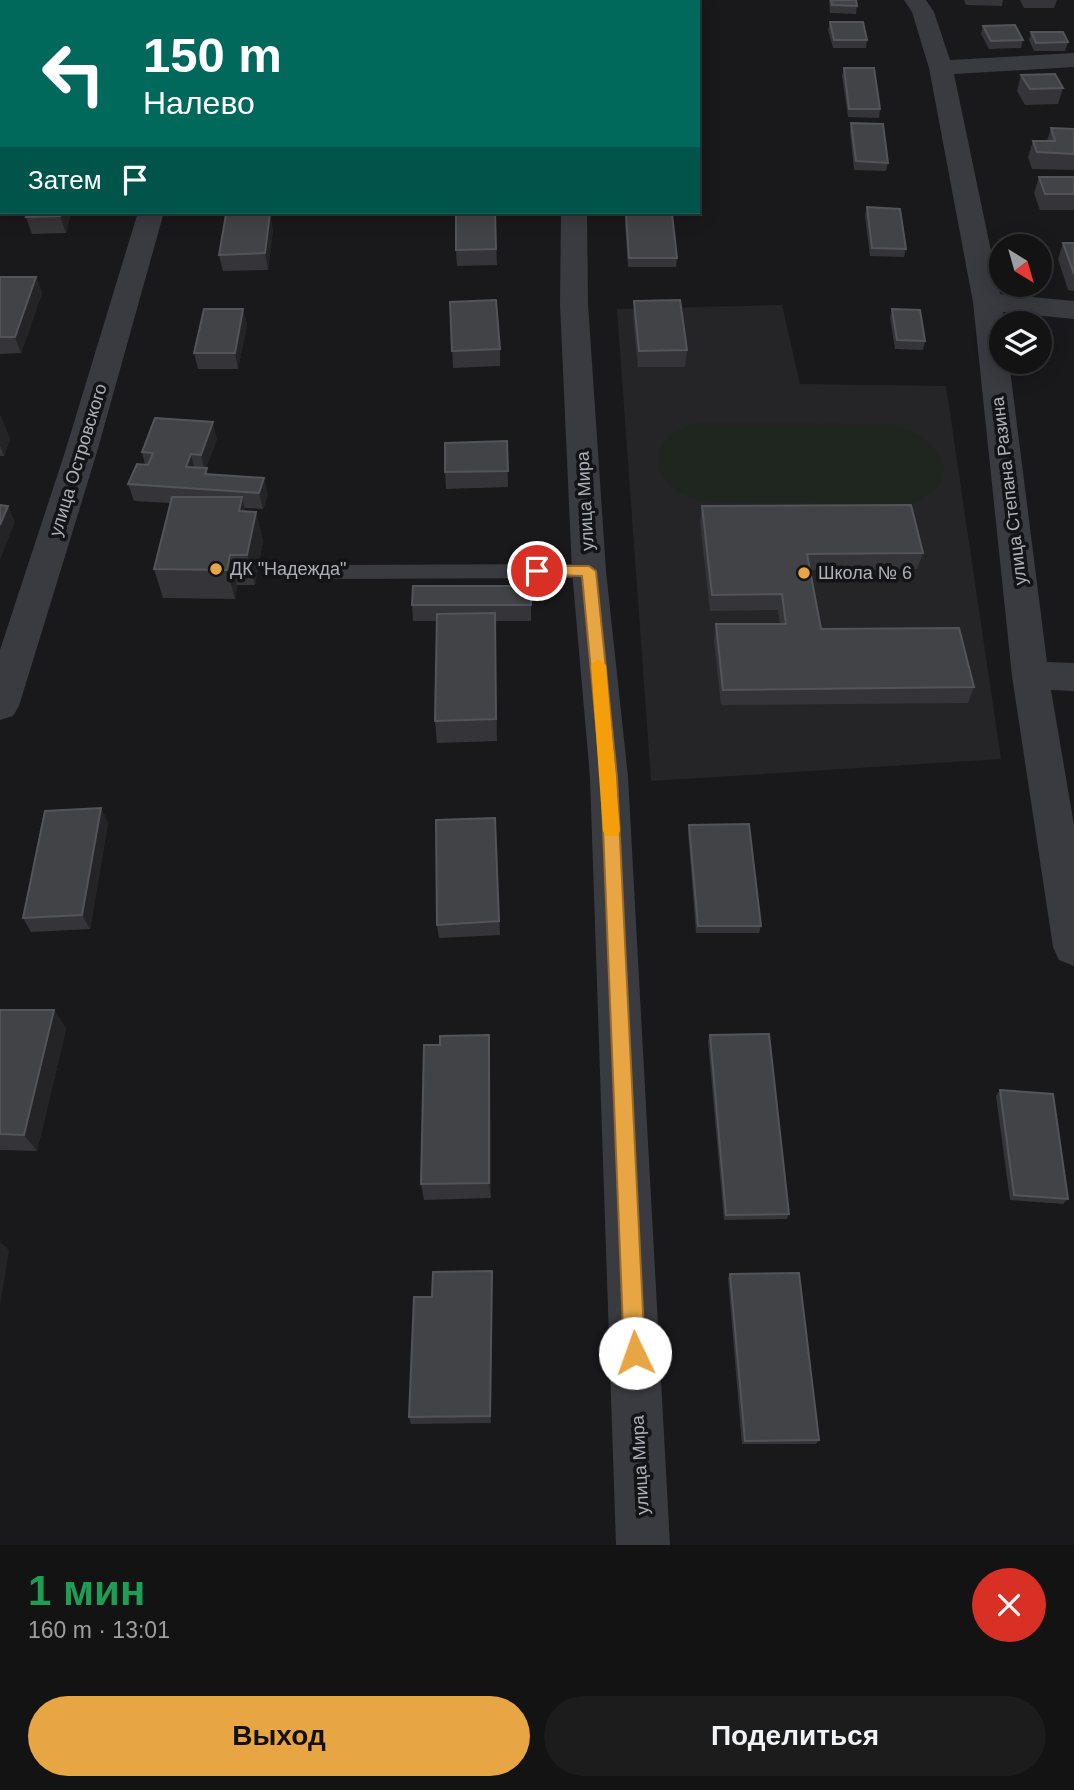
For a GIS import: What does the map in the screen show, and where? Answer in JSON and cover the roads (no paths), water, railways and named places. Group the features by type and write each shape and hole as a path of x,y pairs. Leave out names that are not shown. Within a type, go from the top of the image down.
{"street":[{"name":"улица Степана Разина","path":"915,0 923,12 941,68 987,302 1030,676 1074,947"},
{"path":"941,68 1074,61"},
{"name":"улица Островского","path":"0,706 81,452 150,214"},
{"name":"улица Мира","path":"574,214 574,304 589,571 609,777 643,1545"},
{"path":"987,302 1074,310"},
{"path":"1030,676 1074,677"}],"lane":[{"path":"328,572 589,571"}],"place":[{"name":"ДК \"Надежда\"","path":"216,569"},
{"name":"Школа № 6","path":"804,573"}]}
